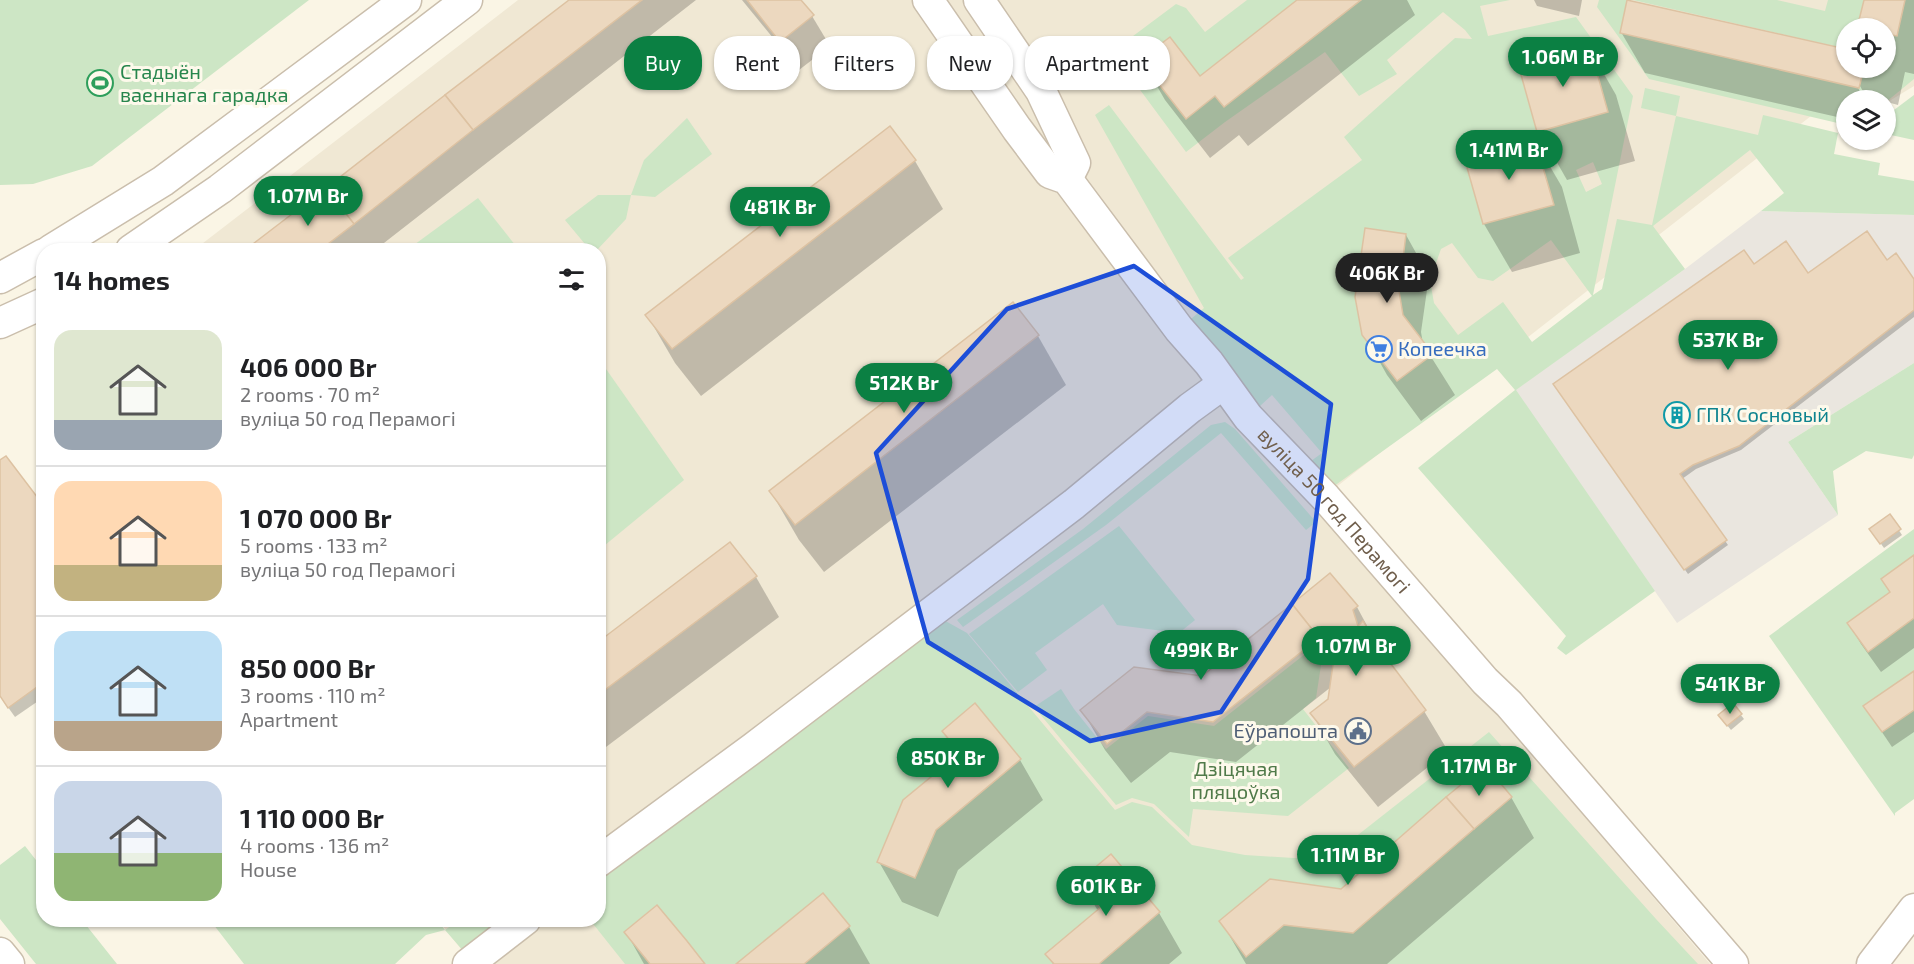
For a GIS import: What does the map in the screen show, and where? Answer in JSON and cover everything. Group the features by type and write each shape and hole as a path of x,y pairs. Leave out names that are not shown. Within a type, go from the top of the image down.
{"street":[{"path":"63,243 163,182 406,0"},
{"path":"141,243 220,189 467,0"},
{"name":"вуліца 50 год Перамогі","path":"928,0 1050,173 1067,179 1248,417 1326,498 1485,681 1509,704 1733,964"},
{"path":"979,0 1041,91 1076,163 1067,179"},
{"path":"0,278 36,259"},
{"path":"0,323 36,307"},
{"path":"606,856 1056,518 1190,408 1223,384"},
{"path":"1872,964 1914,909"},
{"path":"468,964 516,927"},
{"path":"0,953 9,964"}],"highlighted area":[{"path":"1134,266 1331,404 1308,579 1221,712 1090,741 928,642 876,453 1007,309"}],"shaded area":[{"path":"518,0 1914,0 1914,86 1896,97 1896,90 1836,90 1836,105 1811,116 1317,502 1710,964 473,964 444,927 606,927 606,243 203,243"},
{"path":"1761,211 1914,215 1914,363 1788,442 1838,515 1677,623 1515,390 1685,269"}],"green space":[{"name":"Стадыён ваеннага гарадка","path":"0,0 309,0 92,166 33,184 0,185"},
{"path":"1247,0 1297,0 1200,76 1170,36 1133,36 1176,4 1186,8 1205,32"},
{"path":"1361,0 1510,0 1480,6 1488,36 1576,17 1633,96 1593,295 1602,289 1617,219 1652,225 1676,116 1758,135 1763,115 1836,133 1834,154 1880,163 1878,175 1914,181 1914,215 1761,211 1784,193 1750,150 1653,226 1685,269 1516,390 1655,591 1566,655 1557,648 1566,636 1418,468 1515,390 1497,369 1330,489 1307,464 1322,453 1272,395 1248,417 1179,329 1204,308 1095,115 1109,105 1241,280 1244,278 1228,258 1362,160 1344,137 1455,38 1472,39 1465,30 1443,12 1387,60 1397,74 1359,96 1325,52 1186,152 1140,90 1163,90 1186,119 1215,96 1224,107","holes":["1593,162 1602,184 1586,192 1576,170","1365,228 1406,234 1399,291 1403,315 1433,354 1397,381 1362,335","1551,240 1592,296 1532,342 1503,302 1458,335 1434,303 1430,280 1441,249 1452,243 1478,278 1493,281"]},
{"path":"1599,0 1627,0 1620,33 1859,88 1862,78 1896,78 1896,36 1905,0 1914,0 1914,79 1896,94 1896,90 1836,90 1836,123 1649,79 1597,7"},
{"path":"1633,0 1777,0 1825,11 1828,0 1864,0 1860,18 1836,18 1836,47"},
{"path":"1645,88 1680,96 1676,116 1641,108"},
{"path":"1914,95 1914,140 1896,136 1896,108"},
{"path":"687,118 712,154 655,197 631,195 644,160"},
{"path":"598,195 631,195 626,219 604,243 584,243 565,220"},
{"path":"478,198 513,243 417,243"},
{"path":"1914,363 1914,455 1912,459 1866,451 1833,471 1838,515 1788,442"},
{"path":"606,369 684,480 606,544"},
{"path":"1225,422 1235,429 1316,522 1306,530 1221,433 1106,525 963,627 957,620 1083,529 1211,425"},
{"path":"1119,526 1195,620 1179,633 1117,625 1103,604 1035,653 1047,670 1018,692 969,634"},
{"path":"1914,529 1914,799 1895,813 1895,816 1769,636"},
{"path":"931,613 967,633 1115,810 1132,802 1152,807 1192,845 1245,855 1326,860 1489,732 1698,964 804,964 850,926 823,894 736,964 705,964 656,905 624,932 650,964 625,964 596,927 606,927 606,857","holes":["975,704 1021,759 936,830 915,878 877,862 903,800 960,753 942,731","1484,765 1512,797 1353,933 1284,925 1246,957 1220,921 1271,879 1341,889"]},
{"name":"Дзіцячая пляцоўка","path":"1324,639 1330,646 1323,652 1316,698 1303,709 1349,768 1288,816 1193,809 1189,837 1154,804 1132,798 1116,805 1034,707 1061,689 1106,749 1148,716 1214,726"},
{"path":"25,846 36,860 36,927 88,927 117,964 36,964 0,919 0,865"},
{"path":"215,927 443,927 445,930 426,935 395,964 244,964"},
{"path":"449,927 516,927 472,961 445,930"}],"building":[{"path":"569,0 642,0 473,130 445,95"},
{"path":"747,0 801,0 814,15 788,36 775,36"},
{"path":"1297,0 1361,0 1224,107 1215,96 1186,119 1163,90 1170,90 1170,37 1200,76"},
{"path":"1627,0 1836,47 1836,78 1862,78 1859,88 1620,33"},
{"path":"1864,0 1905,0 1897,36 1896,18 1860,18"},
{"path":"1589,44 1608,112 1537,132 1518,64"},
{"path":"445,95 473,130 354,224 326,188"},
{"path":"890,126 916,160 672,349 645,315"},
{"path":"1534,137 1554,205 1483,224 1464,157"},
{"path":"326,188 354,224 329,243 254,243"},
{"path":"1365,228 1406,234 1399,291 1403,315 1433,354 1397,381 1362,335 1355,297"},
{"name":"ГПК Сосновый","path":"1867,231 1887,260 1896,253 1914,279 1914,310 1739,446 1693,465 1680,474 1727,540 1684,570 1553,384 1744,250 1754,264 1786,241 1808,273"},
{"path":"1013,302 1039,335 795,525 769,491"},
{"path":"6,456 36,495 36,688 8,708 0,696 0,460"},
{"path":"1890,514 1901,529 1880,544 1869,529"},
{"path":"730,542 757,576 606,689 606,636"},
{"path":"1914,555 1914,618 1868,652 1847,623 1890,592 1881,579"},
{"path":"1330,573 1358,606 1353,610 1358,626 1363,621 1391,664 1426,710 1354,767 1310,713 1328,699 1336,644 1326,632 1319,638 1292,604"},
{"path":"1292,604 1319,638 1213,722 1147,712 1107,744 1080,710 1134,667 1202,676"},
{"path":"1914,671 1914,710 1882,732 1863,706"},
{"path":"975,703 1021,759 936,830 915,878 877,862 903,800 960,753 942,731"},
{"path":"1733,703 1742,714 1727,726 1718,715"},
{"path":"1485,765 1512,797 1474,829 1446,797"},
{"path":"1446,797 1474,829 1353,933 1284,925 1246,957 1219,921 1270,879 1341,889"},
{"path":"1111,854 1160,912 1099,964 1054,964 1045,954 1101,907 1079,881"},
{"path":"823,893 850,926 804,964 736,964"},
{"path":"657,905 705,964 650,964 624,932"}],"place":[{"name":"Стадыён ваеннага гарадка","path":"100,83"},
{"name":"Копеечка","path":"1379,349"},
{"name":"ГПК Сосновый","path":"1677,415"},
{"name":"Еўрапошта","path":"1358,731"}]}
